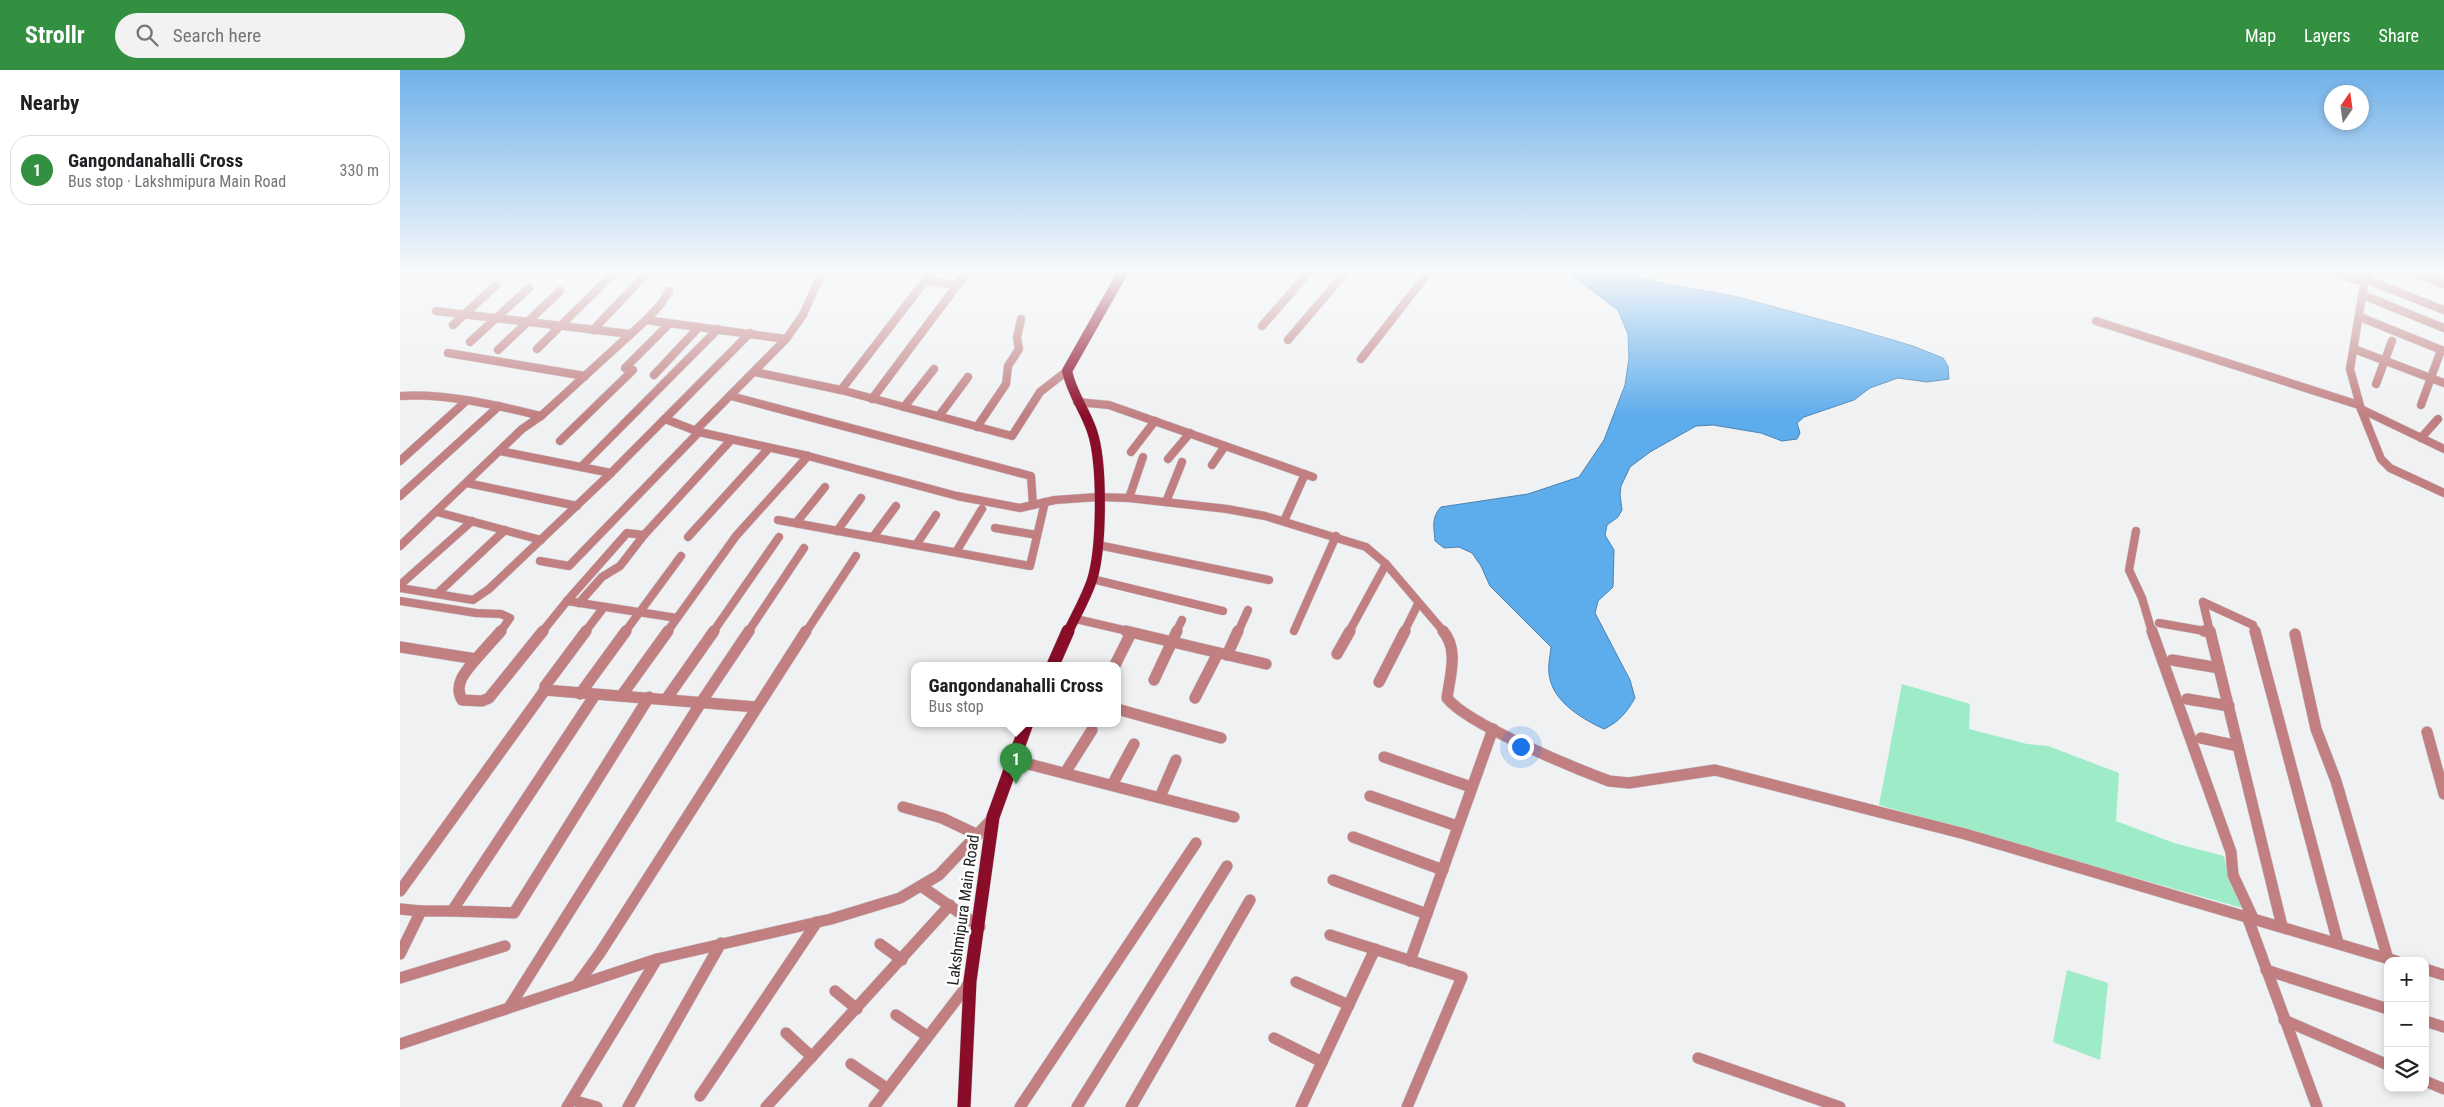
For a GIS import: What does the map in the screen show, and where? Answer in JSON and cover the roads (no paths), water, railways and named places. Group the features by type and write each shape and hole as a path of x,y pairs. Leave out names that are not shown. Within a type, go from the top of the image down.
{"main road":[{"path":"1054,662 1092,579 1098,545 1100,526 1097,459 1092,432 1077,402 1067,371 1096,320"},
{"name":"Lakshmipura Main Road","path":"964,1107 964,1074 970,982 980,927 993,818 1025,727"}],"street":[{"path":"453,325 458,320"},
{"path":"470,342 494,320"},
{"path":"516,320 630,334"},
{"path":"536,350 567,320"},
{"path":"593,330 602,320"},
{"path":"400,546 522,429 541,416 646,320"},
{"path":"648,320 786,339"},
{"path":"540,561 569,566 786,339 799,320"},
{"path":"842,390 895,320"},
{"path":"872,399 931,320"},
{"path":"977,427 1008,379 1008,366 1019,349 1017,338 1021,320"},
{"path":"1262,326 1267,320"},
{"path":"1288,340 1305,320"},
{"path":"1361,359 1391,320"},
{"path":"2359,320 2350,369 2360,407 2381,459 2390,468 2444,494"},
{"path":"2368,320 2442,350 2420,405"},
{"path":"2426,320 2444,328"},
{"path":"2096,321 2360,407 2444,449"},
{"path":"498,350 528,322"},
{"path":"560,441 633,370 626,368 669,324"},
{"path":"654,375 698,328"},
{"path":"581,467 718,329"},
{"path":"400,586 473,600 489,589 611,473 750,333"},
{"path":"2376,384 2392,340"},
{"path":"2354,349 2444,383"},
{"path":"448,354 585,376"},
{"path":"904,407 934,369"},
{"path":"755,372 842,390 1012,436 1040,392 1067,371"},
{"path":"940,416 968,377"},
{"path":"400,396 416,394 464,403 499,406 541,416"},
{"path":"730,396 1031,476 1033,505"},
{"path":"1077,402 1109,405 1309,475 1284,521"},
{"path":"400,460 464,403"},
{"path":"400,496 499,406"},
{"path":"665,419 697,431 730,440 808,456 957,496 1020,508 1045,502 1098,497 1129,498 1227,509 1284,521 1336,536 1366,547 1386,564 1418,604 1450,639 1453,654 1447,698 1454,706 1494,729 1588,773 1609,781 1629,783 1715,770 1965,834 2384,957"},
{"path":"2421,438 2438,419"},
{"path":"1131,452 1155,421"},
{"path":"1168,459 1190,433"},
{"path":"579,603 602,576 620,566 644,535 730,440"},
{"path":"1212,465 1225,446"},
{"path":"688,537 769,448"},
{"path":"500,451 611,473"},
{"path":"622,695 736,536 808,456"},
{"path":"1129,498 1143,457"},
{"path":"1166,502 1182,462"},
{"path":"467,483 577,506"},
{"path":"796,523 825,486"},
{"path":"837,531 861,498"},
{"path":"778,520 1030,566 1045,502"},
{"path":"873,537 896,506"},
{"path":"956,552 982,509"},
{"path":"437,512 541,540"},
{"path":"916,545 936,515"},
{"path":"400,586 472,521"},
{"path":"995,528 1037,535"},
{"path":"438,593 505,530"},
{"path":"2136,531 2128,570 2142,598 2159,656 2165,664 2192,736 2232,852 2233,875 2250,917 2266,970 2317,1107"},
{"path":"400,600 476,613 501,614 510,618 492,643 481,656 476,658 461,677 458,690 462,700 482,701 489,698 567,601 627,533 644,535"},
{"path":"1294,631 1336,536"},
{"path":"668,698 779,538"},
{"path":"1098,545 1269,580"},
{"path":"510,1006 702,701 804,548"},
{"path":"580,694 681,556"},
{"path":"576,986 600,953 756,707 856,556"},
{"path":"1337,654 1386,564"},
{"path":"1092,579 1223,610"},
{"path":"567,601 677,618"},
{"path":"2282,926 2203,602 2253,624 2338,943"},
{"path":"1379,682 1418,604"},
{"path":"400,891 545,690 545,686 604,608"},
{"path":"1195,698 1248,610"},
{"path":"1076,618 1131,633 1266,664"},
{"path":"1154,680 1182,620"},
{"path":"2159,623 2210,632"},
{"path":"1116,662 1131,633"},
{"path":"2295,634 2316,729 2336,781 2391,957"},
{"path":"400,647 476,658"},
{"path":"2172,660 2219,668"},
{"path":"545,690 580,694 668,698 756,707"},
{"path":"452,911 596,695"},
{"path":"400,909 514,914 649,697"},
{"path":"2186,699 2228,706"},
{"path":"1121,711 1222,738"},
{"path":"1410,961 1471,787 1494,729"},
{"path":"1065,773 1092,730"},
{"path":"2427,732 2444,794"},
{"path":"2201,738 2238,746"},
{"path":"1112,785 1134,744"},
{"path":"1384,757 1471,787"},
{"path":"1013,760 1234,817"},
{"path":"1160,797 1176,760"},
{"path":"1370,796 1457,826"},
{"path":"903,807 958,823 978,835"},
{"path":"400,1044 510,1006 657,959 817,922 900,898 939,875 993,818"},
{"path":"1353,837 1443,870"},
{"path":"1020,1107 1196,843"},
{"path":"1077,1107 1228,866"},
{"path":"1333,880 1427,914"},
{"path":"921,886 980,927"},
{"path":"1131,1107 1250,900"},
{"path":"766,1107 902,960 950,905"},
{"path":"400,954 421,911"},
{"path":"700,1096 817,922"},
{"path":"1330,935 1462,977 1407,1107"},
{"path":"628,1107 721,943"},
{"path":"880,944 902,960"},
{"path":"400,978 505,946"},
{"path":"1301,1107 1375,950"},
{"path":"597,1107 569,1104 657,959"},
{"path":"2266,970 2384,1008"},
{"path":"2429,970 2444,975"},
{"path":"874,1107 970,982"},
{"path":"1296,982 1349,1005"},
{"path":"835,991 857,1009"},
{"path":"896,1015 927,1036"},
{"path":"2284,1020 2384,1063"},
{"path":"2429,1022 2444,1027"},
{"path":"786,1033 812,1057"},
{"path":"1274,1038 1322,1062"},
{"path":"1698,1058 1840,1107"},
{"path":"852,1064 888,1089"},
{"path":"2429,1083 2444,1089"}],"water":[{"path":"1622,320 1824,320 1913,346 1943,358 1948,366 1949,379 1927,382 1898,378 1870,388 1854,400 1804,417 1797,423 1800,433 1797,439 1782,441 1761,433 1713,425 1696,426 1650,452 1630,467 1621,486 1622,510 1618,517 1607,525 1605,535 1614,550 1613,587 1598,601 1595,613 1630,680 1635,698 1622,716 1604,729 1579,716 1558,696 1549,675 1551,647 1490,586 1481,566 1472,553 1459,547 1444,548 1435,541 1434,519 1441,507 1528,494 1579,477 1604,440 1625,385 1629,358 1628,334"}],"place":[{"name":"Gangondanahalli Cross","path":"1016,784"}]}
